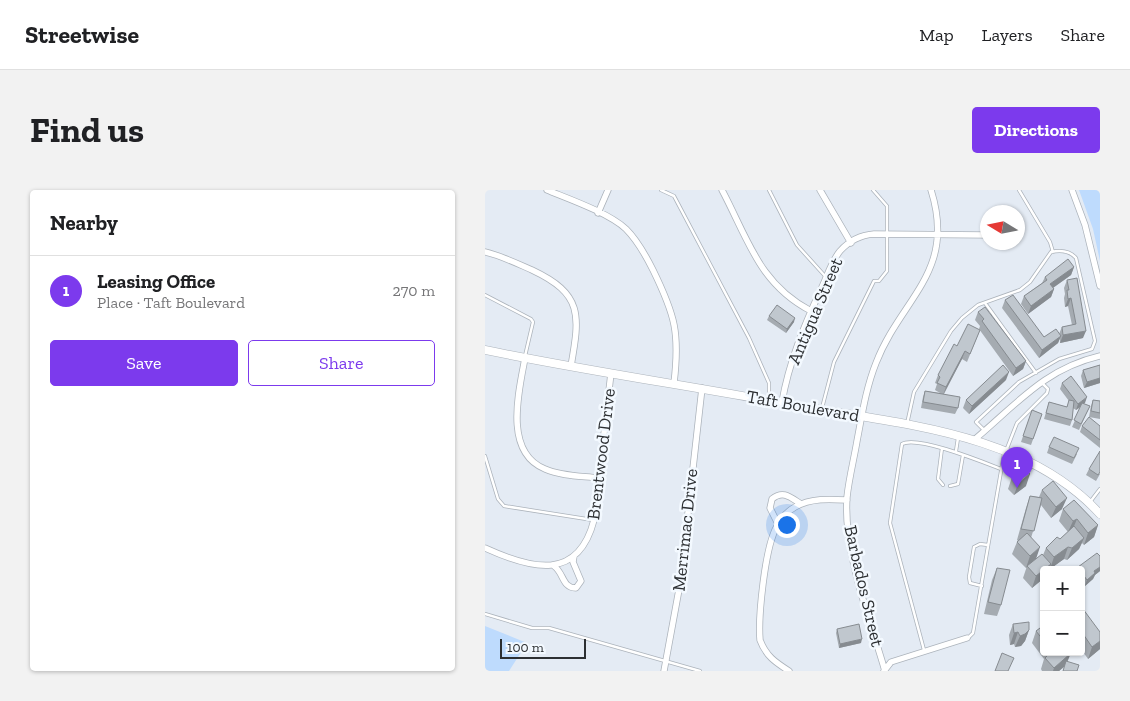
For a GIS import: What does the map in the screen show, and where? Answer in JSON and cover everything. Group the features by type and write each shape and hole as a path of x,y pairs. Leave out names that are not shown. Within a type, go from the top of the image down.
{"street":[{"path":"547,190 621,225 640,247 669,302 677,338 674,383"},
{"path":"598,213 608,190"},
{"path":"722,190 765,274 788,298 811,311"},
{"path":"820,190 851,242"},
{"name":"Barbados Street","path":"884,671 856,568 848,528 847,500 870,381 880,353 932,266 937,234 937,209 931,190"},
{"path":"1072,190 1085,225 1100,286"},
{"name":"Antigua Street","path":"782,402 793,357 811,311 841,250 865,235 980,235"},
{"path":"485,252 507,258 540,274 556,283 568,295 576,315 577,332 571,366"},
{"name":"Taft Boulevard","path":"485,350 907,425 974,440 1005,452 1066,481 1090,502 1100,514"},
{"path":"974,440 1018,399 1041,382 1073,364 1100,356"},
{"path":"525,358 517,418 520,439 525,449 532,459 546,469 598,478"},
{"name":"Brentwood Drive","path":"554,566 565,563 574,556 587,541 594,520 611,372"},
{"name":"Merrimac Drive","path":"664,671 680,584 702,388"},
{"path":"778,524 770,508 772,499 778,494 787,494 801,504"},
{"path":"789,671 772,660 764,651 760,640 772,536 786,513 801,504 821,499 847,500"},
{"path":"485,548 528,562 554,566 558,569 566,584 571,588 577,588 581,581 573,562 574,556"},
{"path":"884,671 891,662 967,638"}],"lane":[{"path":"661,190 674,196 749,338 769,383 769,400"},
{"path":"769,190 797,246 827,277"},
{"path":"821,410 834,362 849,328 874,281 879,281 887,272 887,206 873,190"},
{"path":"1019,190 1051,242 1053,252"},
{"path":"907,425 914,392 951,331 971,310 1020,290 1030,282 1047,256 1053,252 1067,252 1076,258 1095,341 1091,349 1059,359 1019,382 976,422 984,431"},
{"path":"485,295 531,319 533,322 525,358"},
{"path":"985,303 1035,373"},
{"path":"967,638 973,633 1005,452 1017,423 1047,393 1047,389 1041,382"},
{"path":"955,451 958,436"},
{"path":"924,651 890,523 890,513 902,444 913,442 955,451 1001,469"},
{"path":"942,448 938,479 943,485"},
{"path":"950,486 958,484 963,454"},
{"path":"485,456 498,500 504,506 594,520"},
{"path":"1090,502 1100,488"},
{"path":"982,586 970,583 969,577 974,547 980,544 988,544"},
{"path":"485,614 532,628 549,628 700,671"}],"shaded area":[{"path":"1079,190 1100,190 1100,261 1093,229"},
{"path":"485,626 527,643 509,671 485,671"}],"building":[{"path":"1068,259 1074,267 1050,284 1054,289 1031,306 1024,296 1047,280 1045,277"},
{"path":"1077,278 1086,331 1063,335 1062,327 1076,324 1071,298 1068,299 1067,280"},
{"path":"1013,295 1044,337 1056,329 1061,336 1042,350 1005,300"},
{"path":"777,305 795,318 787,329 769,316"},
{"path":"985,307 1026,361 1016,368 982,321 984,319 978,312"},
{"path":"968,324 980,330 970,354 965,351 946,387 937,383 940,377 938,375 954,344 957,346"},
{"path":"1003,365 1009,372 972,406 966,400"},
{"path":"1100,365 1100,378 1087,382 1083,370"},
{"path":"1071,376 1087,397 1078,404 1062,383"},
{"path":"925,391 960,397 958,408 923,402"},
{"path":"1069,400 1074,401 1072,420 1046,413 1049,402 1067,407"},
{"path":"1093,400 1100,401 1100,413 1091,411"},
{"path":"1082,403 1090,406 1081,424 1074,420"},
{"path":"1032,410 1042,414 1033,439 1023,436"},
{"path":"1089,417 1100,426 1100,440 1082,426"},
{"path":"1054,437 1079,448 1074,458 1049,447"},
{"path":"1100,451 1100,472 1098,475 1089,469"},
{"path":"1024,468 1030,474 1018,484 1012,477"},
{"path":"1053,481 1067,498 1056,507 1042,490"},
{"path":"1030,496 1042,498 1034,531 1021,529"},
{"path":"1074,500 1098,525 1088,533 1077,519 1073,521 1063,509"},
{"path":"1074,526 1084,538 1072,548 1068,547 1054,557 1046,548 1057,537 1060,539"},
{"path":"1027,533 1040,547 1030,556 1017,542"},
{"path":"1097,553 1100,556 1100,567 1087,580 1085,577 1085,566 1079,566"},
{"path":"1042,554 1051,564 1048,566 1040,566 1040,573 1036,576 1027,566"},
{"path":"997,568 1010,570 1001,605 988,602"},
{"path":"1085,612 1100,632 1100,641 1092,647 1085,637"},
{"path":"1029,622 1029,630 1025,634 1020,636 1018,632 1014,633 1013,624"},
{"path":"859,624 862,639 840,644 837,629"},
{"path":"1040,628 1040,636 1036,631"},
{"path":"1002,653 1014,658 1008,671 995,671"},
{"path":"1047,656 1068,656 1054,668 1045,658"},
{"path":"1066,661 1079,665 1077,671 1063,671"}],"place":[{"name":"Leasing Office","path":"1017,488"}]}
